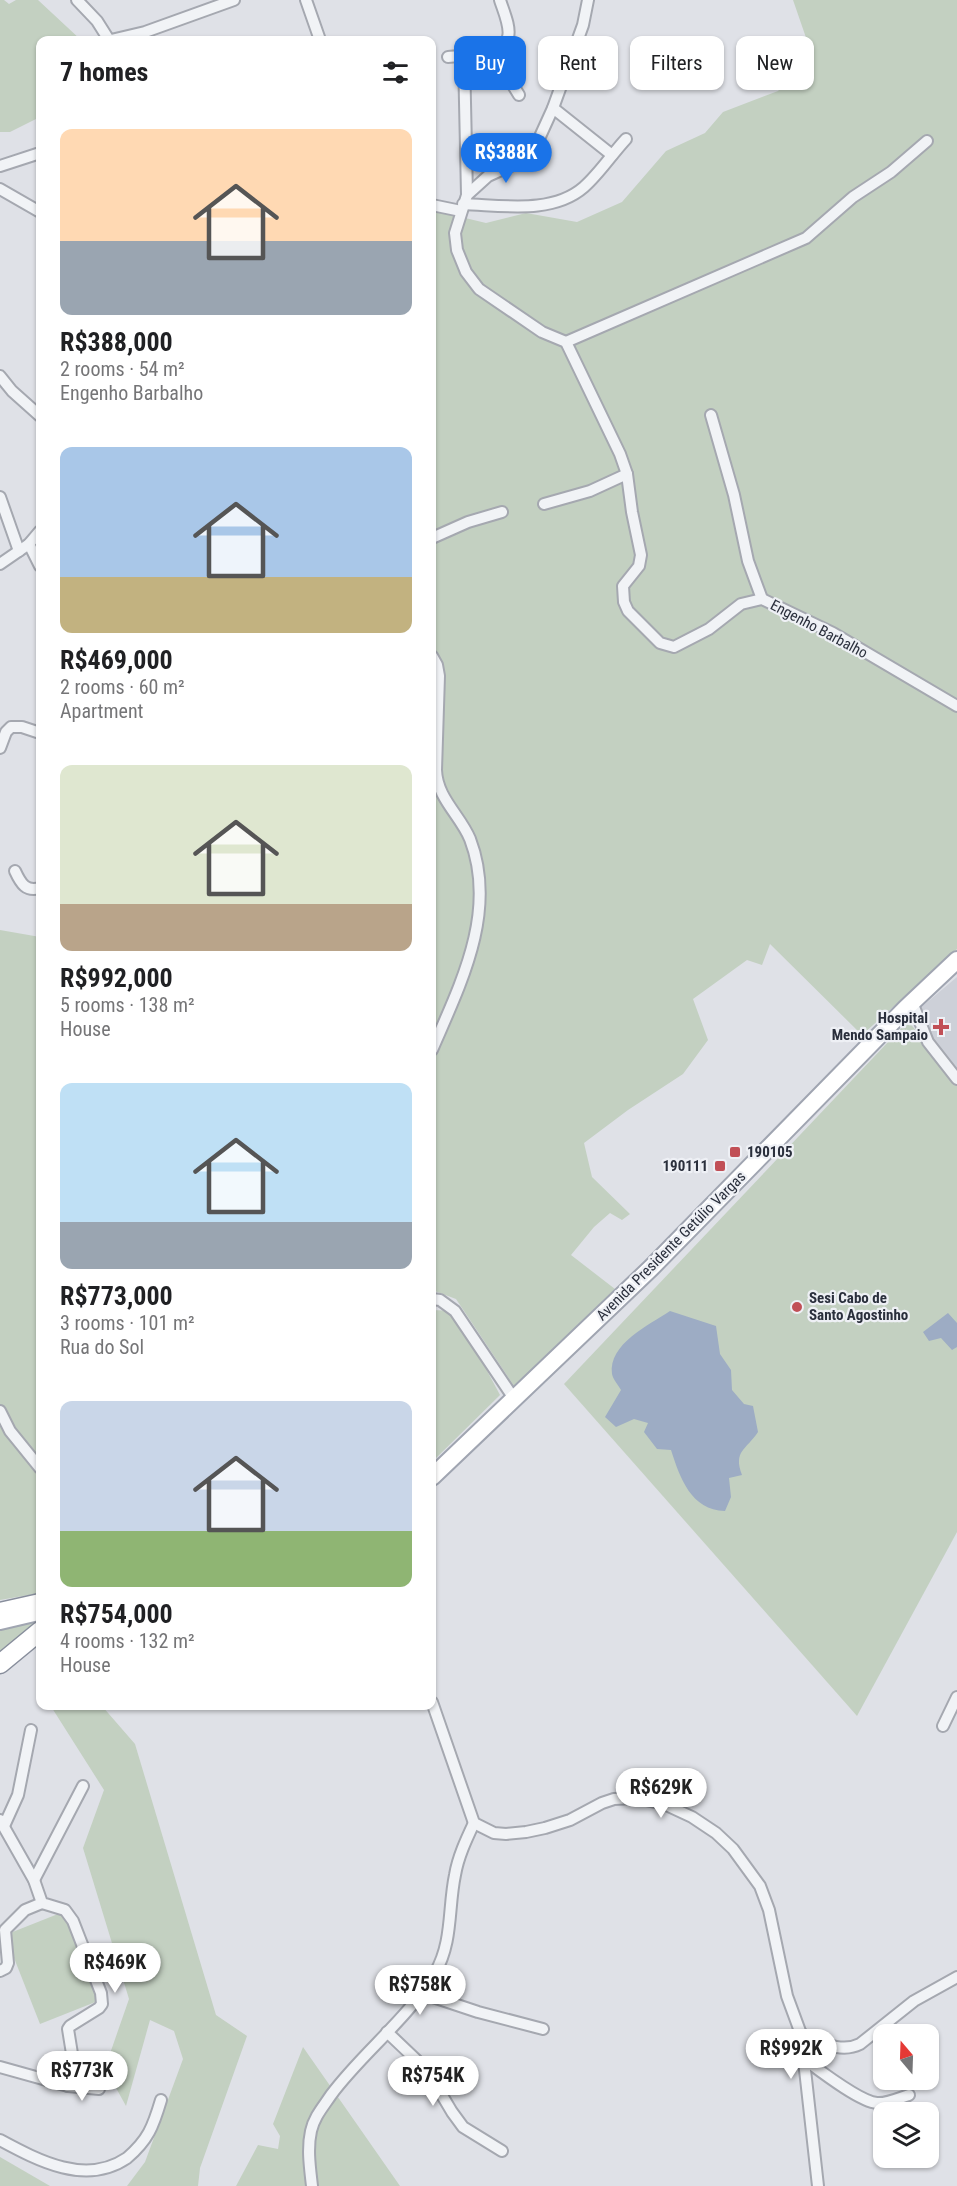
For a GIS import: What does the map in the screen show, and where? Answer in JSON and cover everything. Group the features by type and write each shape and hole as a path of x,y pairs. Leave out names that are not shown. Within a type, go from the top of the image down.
{"highway":[{"path":"0,1612 36,1604"},
{"path":"0,1664 36,1634"}],"main road":[{"name":"Avenida Presidente Getúlio Vargas","path":"436,1473 651,1268 912,1002 957,960"},
{"path":"0,1621 36,1613"}],"street":[{"path":"77,0 107,36"},
{"path":"147,36 234,0"},
{"path":"306,0 319,36"},
{"path":"500,0 509,36"},
{"path":"464,203 488,176 519,162 530,154 538,141 553,108 583,25 588,0"},
{"path":"448,57 454,57"},
{"path":"464,90 464,203 455,233 457,250 466,272 479,289 542,332 566,342 806,238 853,197 891,172 927,141"},
{"path":"516,90 519,95"},
{"path":"553,108 612,155"},
{"path":"436,205 553,204 572,196 584,187 626,138"},
{"path":"0,166 36,154"},
{"path":"0,189 36,210"},
{"name":"Engenho Barbalho","path":"566,342 620,454 627,474 641,555 639,566 623,586 624,602 628,611 660,643 674,647 684,644 709,629 741,604 762,599 833,633 957,706"},
{"path":"0,376 12,391 36,412"},
{"path":"711,415 735,495 748,561 762,599"},
{"path":"544,504 590,491 627,474"},
{"path":"0,497 19,551"},
{"path":"436,536 468,522 502,512"},
{"path":"0,564 29,544 36,536"},
{"path":"29,544 36,558"},
{"path":"436,664 439,670 436,788 460,819 470,840 481,890 479,919 460,986 436,1041"},
{"path":"0,748 6,732 11,727 22,727 36,732"},
{"path":"15,871 24,886 30,890 36,889"},
{"path":"912,1002 928,1042 957,1079"},
{"path":"436,1300 455,1311 515,1400"},
{"path":"0,1411 10,1431 36,1463"},
{"path":"943,1726 957,1697"},
{"path":"312,2186 309,2151 311,2130 316,2116 338,2086 422,1993 435,1973 448,1940 455,1875 464,1845 474,1823 435,1710"},
{"path":"32,1730 18,1795 2,1823 34,1880 42,1903"},
{"path":"34,1880 83,1786"},
{"path":"474,1823 494,1833 526,1832 570,1820 614,1799 637,1798 664,1804 700,1822 733,1849 759,1886 769,1910 788,1996 801,2034 818,2186"},
{"path":"0,1971 6,1968 8,1963 5,1930 25,1910 42,1903 65,1910 73,1921 102,2000 99,2008 68,2028 74,2066 68,2086"},
{"path":"801,2034 840,2048 853,2048 914,2001 957,1977"},
{"path":"422,1993 478,2012 543,2029"},
{"path":"387,2032 427,2070 452,2112 464,2127 502,2151"},
{"path":"804,2059 873,2103 880,2104 909,2095"},
{"path":"0,2067 68,2086 99,2089"},
{"path":"0,2140 57,2170 85,2175 108,2172 118,2166 147,2138 161,2100"}],"shaded area":[{"name":"Hospital Mendo Sampaio","path":"957,977 957,1070 933,1044 918,1010"}],"green space":[{"path":"0,0 9,4 16,0 38,0 77,36 36,36 36,119 10,132 0,132"},
{"path":"793,0 957,0 957,949 862,1035 770,944 762,965 747,960 693,999 708,1040 683,1074 628,1110 584,1143 592,1177 630,1214 622,1220 610,1213 594,1227 571,1255 615,1289 514,1386 456,1299 436,1292 436,211 486,223 526,213 577,222 622,202 666,151 705,133 723,112 778,91 814,90 814,36 805,36"},
{"path":"0,930 36,936 36,1594 0,1600"},
{"name":"Sesi Cabo de Santo Agostinho","path":"908,1021 957,1080 957,1532 857,1716 564,1384"},
{"path":"436,1310 455,1311 500,1395 436,1458"},
{"path":"36,1620 36,1627 0,1655 0,1629"},
{"path":"53,1710 105,1710 135,1744 216,2015 247,2036 200,2168 198,2186 127,2186 145,2162 183,2059 174,2031 150,2020 126,2106 105,2068 129,1999 83,1848 104,1790"},
{"path":"63,1912 98,2001 40,2024 5,1935"},
{"path":"303,2047 400,2186 236,2186 258,2145 278,2149 280,2136 273,2124"},
{"path":"0,2157 50,2186 0,2186"}],"water":[{"path":"670,1311 716,1326 720,1354 731,1370 732,1390 744,1404 753,1406 758,1432 740,1456 742,1475 729,1478 731,1497 725,1511 703,1505 695,1499 678,1471 671,1450 657,1449 644,1432 648,1423 634,1419 616,1427 605,1417 621,1390 612,1374 612,1363 616,1353 641,1329"},
{"path":"948,1313 957,1323 957,1347 952,1350 941,1338 929,1341 923,1332"}],"place":[{"name":"Hospital Mendo Sampaio","path":"941,1027"},
{"name":"190105","path":"735,1152"},
{"name":"190111","path":"720,1166"},
{"name":"Sesi Cabo de Santo Agostinho","path":"797,1307"}]}
